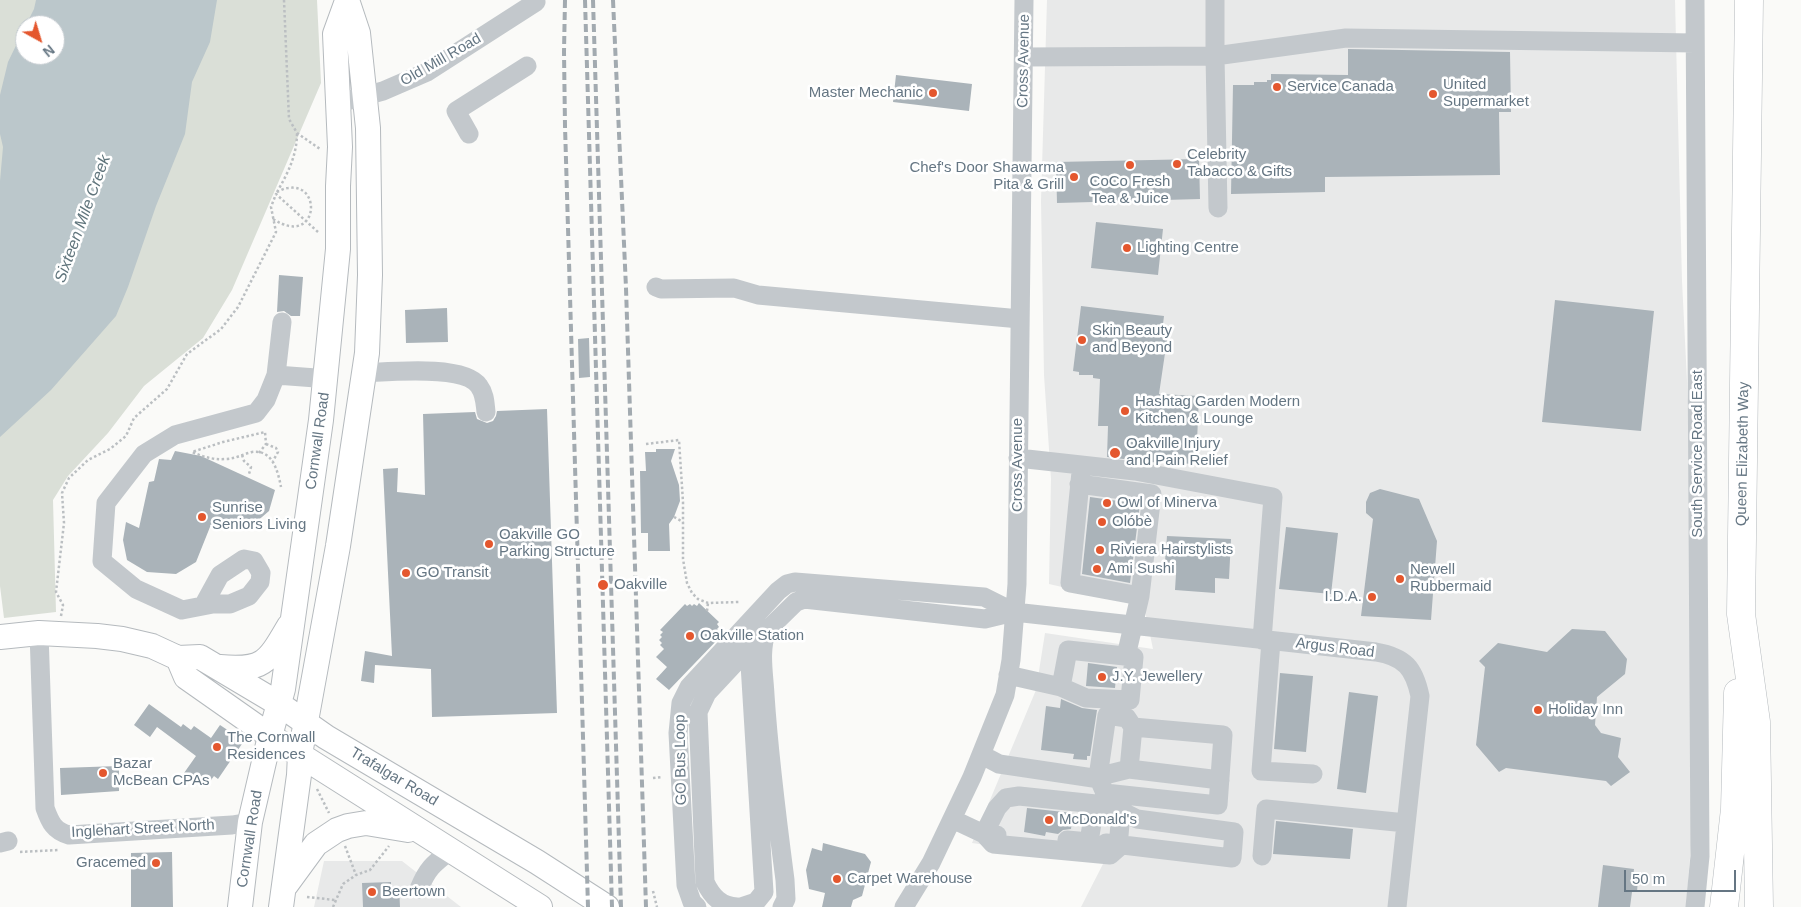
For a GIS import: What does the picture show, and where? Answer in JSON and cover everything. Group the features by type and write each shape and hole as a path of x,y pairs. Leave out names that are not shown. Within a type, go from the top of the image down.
{"highway":[{"name":"Queen Elizabeth Way","path":"1749,0 1741,614 1756,722 1759,907"},
{"path":"1724,907 1735,809 1741,614"}],"main road":[{"name":"Cornwall Road","path":"282,898 300,775 300,754 338,546 367,353 370,275 368,128 358,33 347,0"},
{"name":"Cornwall Road","path":"240,907 250,822 279,704 293,621 326,375 338,249 339,103 335,34 347,0"},
{"path":"326,375 364,373"},
{"path":"216,666 252,668 258,665 272,653 293,621"},
{"name":"Trafalgar Road","path":"0,637 39,633 122,639 152,646 178,658 200,657 279,704 326,736 537,862 607,907"},
{"name":"Trafalgar Road","path":"178,658 186,678 270,736 540,907"},
{"path":"282,898 316,844 337,830 366,823 382,824 420,832"}],"street":[{"name":"Cross Avenue","path":"904,907 931,863 982,755 1005,695 1008,675 1017,575 1024,0"},
{"path":"1215,0 1214,56 1218,208"},
{"name":"South Service Road East","path":"1695,0 1700,856 1695,907"},
{"name":"Old Mill Road","path":"339,103 391,88 427,72 528,4"},
{"path":"1024,57 1214,56 1346,38 1696,43"},
{"path":"469,134 456,111 527,66"},
{"path":"656,287 661,289 734,288 758,295 1020,319"},
{"path":"203,606 182,610 136,589 102,561 106,503 144,454 175,435 256,413 266,400 276,376 282,322"},
{"path":"364,373 419,371 451,372 466,376 478,384 484,394 486,412"},
{"path":"276,376 316,378 326,375"},
{"path":"1018,458 1135,471 1273,497 1261,771 1313,774"},
{"path":"1081,464 1070,583 1140,596"},
{"path":"1079,484 1152,494 1140,596 1126,656"},
{"path":"744,640 764,892 756,902 739,907 727,906 717,899 710,892 705,882 698,712 707,693 778,590 787,584 795,582 984,597 1014,612"},
{"path":"744,640 767,631 796,602 804,599 986,619 1014,612"},
{"name":"Argus Road","path":"1014,612 1388,654 1400,658 1410,668 1416,678 1420,696 1397,907"},
{"path":"767,631 763,654 768,746 785,880 786,899 782,907"},
{"name":"Inglehart Street North","path":"39,633 45,808 54,828 69,835 250,822"},
{"name":"GO Bus Loop","path":"696,907 692,902 686,885 678,733 681,704 690,687 744,640"},
{"path":"1008,675 1061,688 1086,698 1130,700 1134,657 1068,650 1061,688"},
{"path":"1129,769 1133,727 1127,718 1107,715 1098,777 1105,793 1218,805 1224,735 1133,727"},
{"path":"982,755 999,764 1093,778 1129,769 1220,780"},
{"path":"952,819 984,834 1118,844 1232,858 1234,832 1137,819 1114,806 1020,796 1006,798 997,808 984,834"},
{"path":"1089,842 1095,804"},
{"path":"1262,856 1266,809 1406,823"},
{"path":"984,834 993,844 1110,855 1118,848 1121,811"},
{"path":"419,889 426,873 450,851"}],"path":[{"path":"284,0 289,119 297,133 326,152"},
{"path":"39,633 61,616 63,605 56,592 64,523 62,493 69,478 88,460 110,449 126,436 134,418 167,389 187,354 221,330 238,307 276,232 271,207 294,155 297,146 297,133"},
{"path":"273,219 283,226 292,227 300,225 307,221 312,209 310,199 304,192 288,188 276,193"},
{"path":"276,193 319,233"},
{"path":"259,453 266,444 265,432 192,452 210,459 228,459 254,452 266,455 273,461 278,471 281,487"},
{"path":"646,444 679,440 683,559 686,584 698,599 708,603 739,602"},
{"path":"266,444 276,448 278,452 273,461"},
{"path":"242,455 251,467 249,474"},
{"path":"674,517 683,522"},
{"path":"707,611 708,603"},
{"path":"653,778 662,777"},
{"path":"315,783 330,816"},
{"path":"4,842 21,853 66,849 69,835"},
{"path":"342,840 356,875"},
{"path":"333,907 343,884 356,875 370,870 393,841"},
{"path":"653,891 657,907"},
{"path":"307,897 335,900"}],"shaded area":[{"path":"0,0 317,0 321,83 232,290 203,338 144,386 108,433 68,476 53,500 56,612 4,618 0,586"},
{"path":"1047,0 1675,0 1682,281 1703,699 1686,907 1081,907 1104,862 972,843 1036,690 1045,633 1153,649 1144,606 1049,584 1051,479 1044,375 1041,201"},
{"path":"324,861 402,861 461,907 314,907"}],"water":[{"name":"Sixteen Mile Creek","path":"36,0 217,0 210,42 192,82 185,134 156,206 116,316 51,390 0,437 0,181 3,147 0,134 0,95 8,62 15,48 15,65 65,65 65,15 31,15"}],"building":[{"name":"United Supermarket","path":"1348,49 1510,52 1511,112 1499,112 1500,175 1325,177 1325,192 1231,194 1233,85 1254,85 1254,82 1267,82 1267,80 1271,80 1271,74 1348,75"},
{"name":"Master Mechanic","path":"896,75 972,84 969,111 893,102"},
{"path":"1199,159 1200,199 1057,203 1056,162"},
{"name":"Lighting Centre","path":"1096,222 1163,229 1158,275 1091,268"},
{"path":"279,275 303,277 300,316 291,316 284,311 277,312"},
{"path":"1555,300 1654,311 1641,431 1542,422"},
{"path":"1081,306 1164,316 1163,324 1169,326 1159,394 1199,396 1196,464 1149,462 1107,457 1108,426 1098,426 1100,379 1093,378 1093,375 1079,375 1079,372 1073,371"},
{"path":"447,308 448,342 406,343 405,310"},
{"path":"589,338 590,377 579,378 578,339"},
{"name":"Oakville GO Parking Structure","path":"547,409 557,713 432,717 431,669 375,665 374,683 361,681 365,651 392,656 383,469 398,468 397,492 425,495 423,414 475,412 477,419 487,423 493,421 497,411"},
{"path":"656,449 675,449 671,461 679,485 680,501 669,524 670,551 648,551 648,533 641,533 640,471 646,471 645,452 656,452"},
{"name":"Sunrise Seniors Living","path":"175,451 201,456 275,490 269,511 248,529 210,527 196,562 176,574 147,572 127,560 123,540 126,522 139,528 149,482 154,481 159,459 171,460"},
{"name":"Newell Rubbermaid","path":"1380,489 1419,499 1437,541 1431,620 1361,616 1373,519 1366,513 1366,502 1370,493"},
{"path":"1090,497 1140,504 1130,583 1082,574"},
{"path":"1286,527 1338,533 1331,594 1279,589"},
{"path":"1167,536 1231,539 1229,579 1215,578 1215,593 1175,590 1176,574 1164,574"},
{"name":"Oakville Station","path":"699,603 719,622 717,624 719,631 717,634 720,637 669,690 656,679 667,667 656,657 664,649 660,645 662,643 659,640 662,637 660,635 663,632 660,630 685,604 687,606 694,604 697,606"},
{"name":"Holiday Inn","path":"1572,629 1605,631 1627,659 1625,674 1597,697 1595,725 1601,733 1621,738 1618,757 1630,772 1611,786 1606,781 1506,768 1499,772 1476,745 1485,667 1479,661 1498,643 1547,652"},
{"name":"J.Y. Jewellery","path":"1088,663 1117,667 1115,688 1086,686"},
{"path":"1280,673 1313,676 1306,752 1274,749"},
{"path":"1349,692 1378,696 1366,793 1337,789"},
{"path":"1061,699 1082,708 1097,710 1090,756 1087,756 1087,760 1073,759 1074,754 1041,750 1046,706 1060,708"},
{"path":"149,704 181,727 183,724 191,730 194,726 211,738 220,725 244,741 218,779 214,776 206,787 184,773 196,756 157,727 150,737 134,725"},
{"path":"119,766 119,791 61,795 60,768"},
{"name":"McDonald's","path":"1027,808 1073,813 1071,829 1063,830 1058,834 1046,832 1045,836 1024,832"},
{"path":"1276,821 1353,829 1350,859 1273,854"},
{"name":"Carpet Warehouse","path":"823,843 865,854 871,862 862,896 853,900 851,907 822,907 825,893 809,889 806,870 812,848 822,851"},
{"path":"172,852 173,907 131,907 131,853"},
{"path":"1603,865 1634,869 1633,879 1638,879 1637,892 1632,892 1630,907 1598,907"},
{"path":"391,882 391,886 399,886 400,907 363,907 362,883"}],"railway":[{"path":"565,0 565,126 588,907"},
{"path":"585,0 612,907"},
{"path":"593,0 621,907"},
{"path":"613,0 626,288 646,907"}],"place":[{"name":"Service Canada","path":"1277,87"},
{"name":"Master Mechanic","path":"933,93"},
{"name":"United Supermarket","path":"1433,94"},
{"name":"Celebrity Tabacco & Gifts","path":"1177,164"},
{"name":"CoCo Fresh Tea & Juice","path":"1130,165"},
{"name":"Chef's Door Shawarma Pita & Grill","path":"1074,177"},
{"name":"Lighting Centre","path":"1127,248"},
{"name":"Skin Beauty and Beyond","path":"1082,340"},
{"name":"Hashtag Garden Modern Kitchen & Lounge","path":"1125,411"},
{"name":"Oakville Injury and Pain Relief","path":"1115,453"},
{"name":"Owl of Minerva","path":"1107,503"},
{"name":"Sunrise Seniors Living","path":"202,517"},
{"name":"Olóbè","path":"1102,522"},
{"name":"Oakville GO Parking Structure","path":"489,544"},
{"name":"Riviera Hairstylists","path":"1100,550"},
{"name":"Ami Sushi","path":"1097,569"},
{"name":"GO Transit","path":"406,573"},
{"name":"Newell Rubbermaid","path":"1400,579"},
{"name":"Oakville","path":"603,585"},
{"name":"I.D.A.","path":"1372,597"},
{"name":"Oakville Station","path":"690,636"},
{"name":"J.Y. Jewellery","path":"1102,677"},
{"name":"Holiday Inn","path":"1538,710"},
{"name":"The Cornwall Residences","path":"217,747"},
{"name":"Bazar McBean CPAs","path":"103,773"},
{"name":"McDonald's","path":"1049,820"},
{"name":"Gracemed","path":"156,863"},
{"name":"Carpet Warehouse","path":"837,879"},
{"name":"Beertown","path":"372,892"}]}
